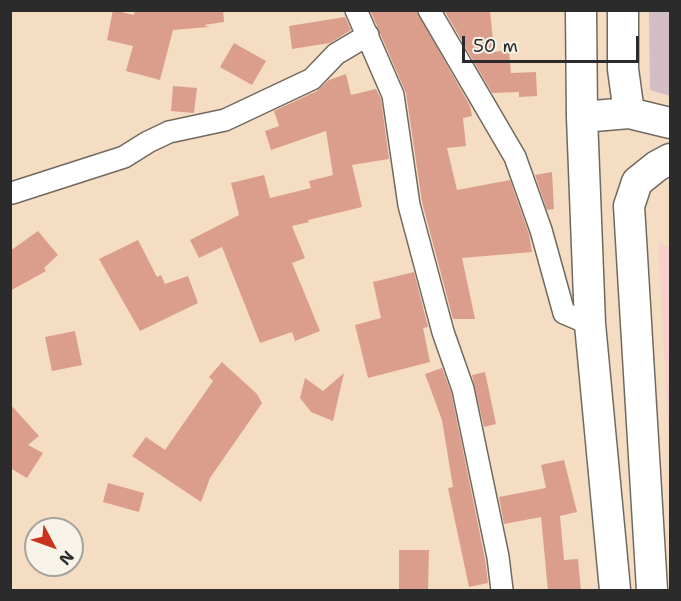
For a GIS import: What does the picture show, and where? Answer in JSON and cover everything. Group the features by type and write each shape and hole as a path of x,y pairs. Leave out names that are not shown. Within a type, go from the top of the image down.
{"main road":[{"path":"581,10 582,117 590,324 615,591"},
{"path":"623,10 624,69 628,113"},
{"path":"582,117 628,113 670,123"},
{"path":"652,591 629,206 637,182 670,159"}],"street":[{"path":"356,10 393,94 409,205 443,332 464,389 496,546 502,591"},
{"path":"429,10 515,157 542,230 564,313 590,324"},
{"path":"12,194 124,157 169,132 225,120 312,79 336,54 368,35"}],"shaded area":[{"path":"649,11 670,11 670,96 650,90"},
{"path":"658,243 670,247 670,462"}],"building":[{"path":"113,10 134,15 135,10 223,10 224,22 204,25 209,27 173,30 160,80 126,71 133,46 107,40"},
{"path":"370,10 416,10 470,106 472,116 463,118 466,146 447,148 457,190 510,180 529,234 532,252 462,258 475,319 453,319 422,202 406,93"},
{"path":"444,10 490,10 494,52 509,50 511,73 536,72 537,96 519,97 519,92 492,93"},
{"path":"345,17 351,30 330,43 292,49 289,26"},
{"path":"234,43 266,61 252,85 220,67"},
{"path":"346,74 351,95 376,89 381,99 389,159 352,165 362,207 292,226 305,258 292,263 320,331 295,341 292,332 260,343 222,247 199,258 190,240 239,215 231,183 264,175 270,198 311,188 309,181 333,175 326,131 271,150 265,131 279,126 274,111 317,91 329,80"},
{"path":"173,86 197,88 194,113 171,111"},
{"path":"552,172 554,209 547,210 535,175"},
{"path":"38,231 58,255 44,268 46,271 10,291 10,251"},
{"path":"138,240 157,277 161,275 165,284 188,276 198,303 140,331 99,259"},
{"path":"414,272 428,327 423,328 430,362 368,378 355,325 381,318 373,282"},
{"path":"75,331 82,365 52,371 45,337"},
{"path":"222,362 257,394 262,403 210,478 201,502 132,456 146,437 165,450 213,381 209,377"},
{"path":"442,368 451,392 488,583 469,587 448,488 453,487 442,420 425,374"},
{"path":"485,372 496,424 484,427 472,375"},
{"path":"344,373 333,421 311,412 300,398 305,378 323,391"},
{"path":"10,404 39,436 28,445 43,453 27,478 10,468"},
{"path":"564,460 577,512 560,516 564,560 578,559 581,591 548,591 541,517 504,524 499,497 546,488 541,465"},
{"path":"108,483 144,493 139,512 103,502"},
{"path":"399,550 429,550 428,591 399,591"}]}
